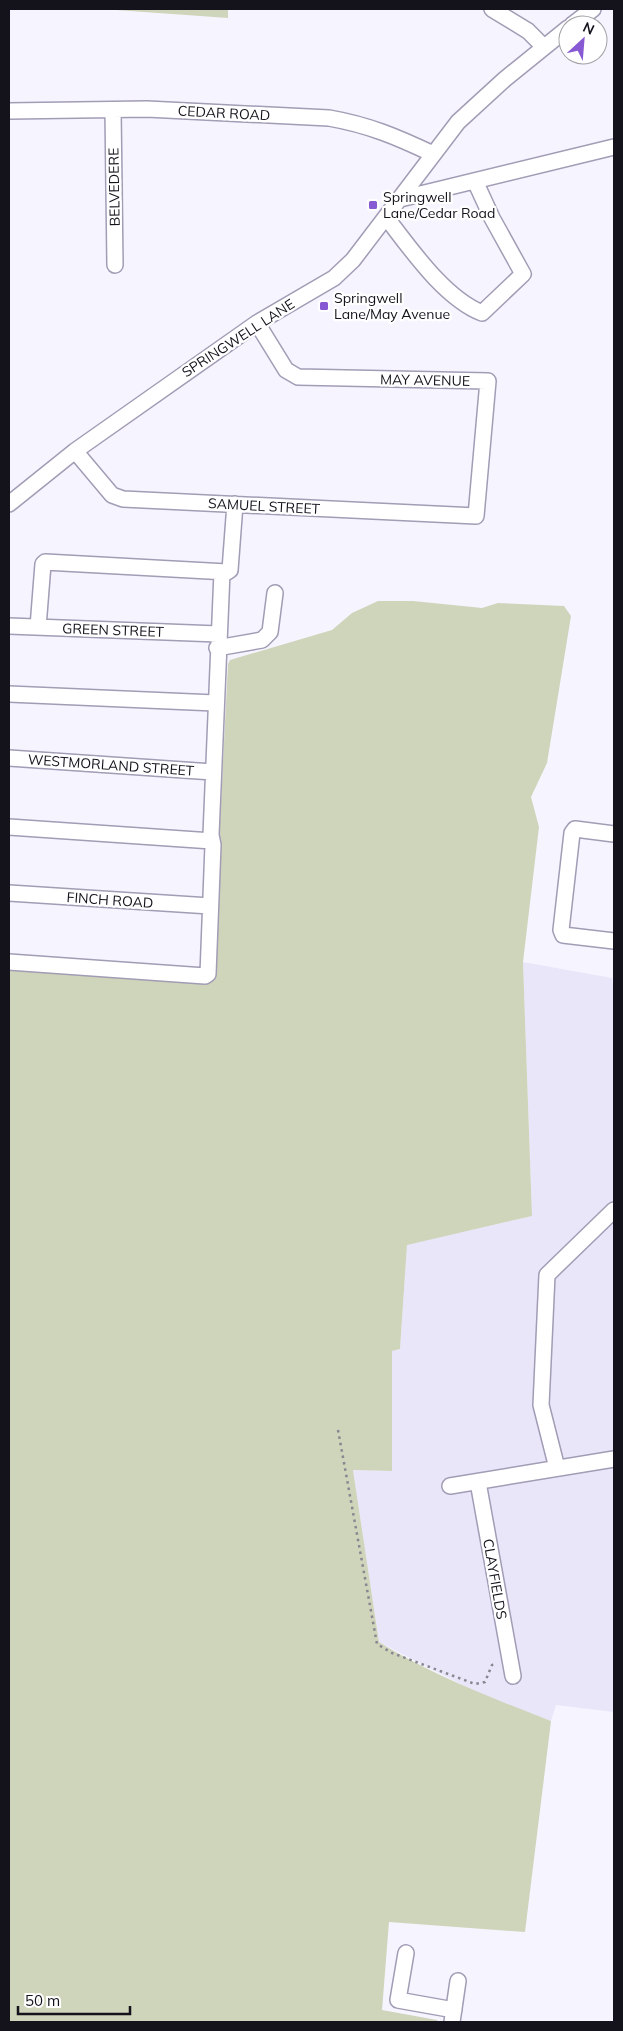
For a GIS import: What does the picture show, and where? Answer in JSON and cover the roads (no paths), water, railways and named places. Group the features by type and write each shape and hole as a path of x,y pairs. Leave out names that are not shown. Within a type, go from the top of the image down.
{"street":[{"path":"492,9 528,31 544,47"},
{"name":"SPRINGWELL LANE","path":"9,504 75,451 257,322 334,278 353,260 458,122 558,36"},
{"name":"CEDAR ROAD","path":"9,111 147,109 329,118 385,132 433,154"},
{"name":"BELVEDERE","path":"113,110 115,265"},
{"path":"400,199 614,147"},
{"path":"386,217 434,275 464,303 482,313 523,274 492,218 475,181"},
{"name":"MAY AVENUE","path":"257,322 286,370 298,377 488,381 476,516"},
{"name":"SAMUEL STREET","path":"75,451 112,495 123,500 476,516"},
{"path":"38,628 43,564 45,562 228,572 230,570 235,504"},
{"path":"9,962 205,976 208,974 213,772 222,572"},
{"name":"GREEN STREET","path":"9,626 218,641 262,640 270,632 276,593"},
{"path":"9,694 216,703"},
{"name":"WESTMORLAND STREET","path":"9,758 213,772"},
{"path":"9,827 212,841"},
{"path":"614,834 575,829 572,833 560,930 563,934 614,941"},
{"name":"FINCH ROAD","path":"9,893 210,906"},
{"path":"557,1468 541,1405 547,1275 614,1210"},
{"path":"450,1486 614,1459"},
{"name":"CLAYFIELDS","path":"478,1482 513,1676"},
{"path":"406,1953 398,2000 453,2016 458,1981"}],"place":[{"name":"Springwell Lane/Cedar Road","path":"373,205"},
{"name":"Springwell Lane/May Avenue","path":"324,306"}]}
